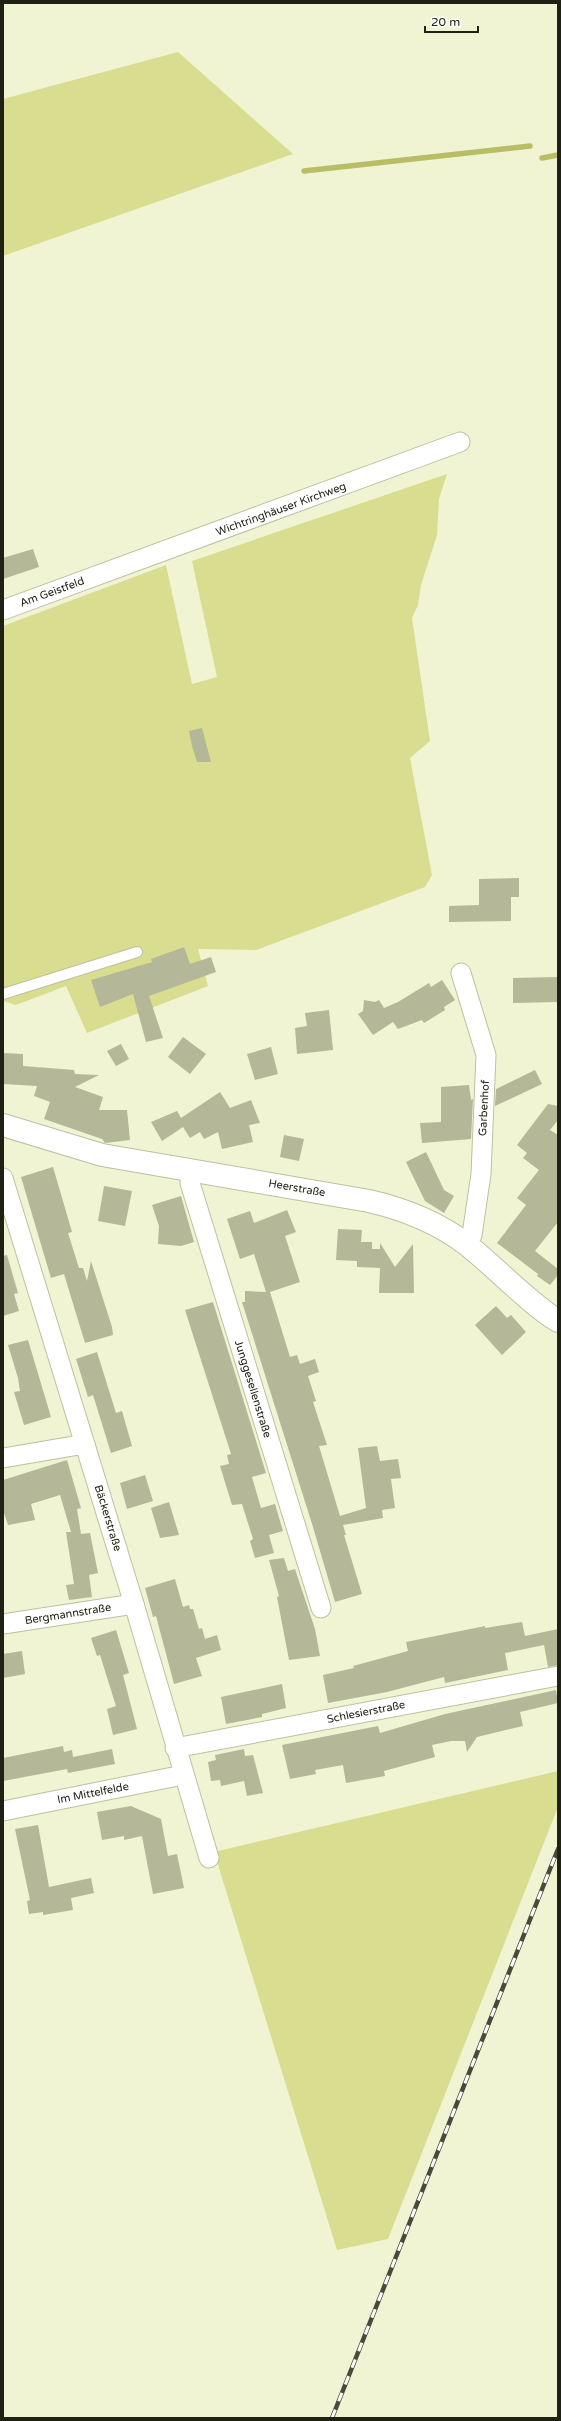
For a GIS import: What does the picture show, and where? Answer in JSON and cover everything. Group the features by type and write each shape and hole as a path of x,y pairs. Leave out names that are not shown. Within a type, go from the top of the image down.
{"street":[{"name":"Wichtringhäuser Kirchweg","path":"101,574 460,442"},
{"name":"Am Geistfeld","path":"3,610 101,574"},
{"name":"Garbenhof","path":"461,973 486,1056 480,1174 472,1235 465,1244"},
{"name":"Heerstraße","path":"3,1125 102,1156 368,1201 402,1209 435,1224 465,1244 558,1321"},
{"name":"Junggesellenstraße","path":"191,1170 190,1183 320,1608"},
{"name":"Bäckerstraße","path":"3,1178 134,1604 183,1776 209,1858"},
{"path":"3,1458 85,1444"},
{"name":"Bergmannstraße","path":"3,1624 134,1604"},
{"name":"Schlesierstraße","path":"175,1748 558,1676"},
{"name":"Im Mittelfelde","path":"3,1810 183,1776"}],"lane":[{"path":"3,994 137,952"}],"green space":[{"path":"178,52 293,154 3,256 3,99"},
{"path":"447,474 439,499 437,535 421,585 418,605 412,618 430,741 410,758 432,875 425,887 256,950 198,949 208,986 87,1033 66,986 16,1005 3,1001 3,626 166,565 192,684 217,677 192,561"},
{"path":"558,1771 558,1807 388,2239 337,2250 214,1852"}],"building":[{"path":"33,549 39,567 3,579 3,558"},
{"path":"202,728 211,762 197,762 192,746 189,731"},
{"path":"519,878 519,897 511,897 511,921 449,922 449,906 479,905 479,879"},
{"path":"184,947 190,964 211,957 216,972 149,996 163,1038 146,1042 133,994 100,1007 91,980 152,962 151,959"},
{"path":"558,977 558,1002 513,1003 513,978"},
{"path":"442,980 455,1000 444,1007 445,1010 424,1023 422,1020 398,1029 393,1022 373,1035 358,1014 363,1011 364,1000 375,1002 379,1000 384,1008 398,1002 429,983 431,987"},
{"path":"329,1010 333,1050 297,1054 295,1028 307,1026 305,1013"},
{"path":"183,1037 206,1054 190,1074 168,1057"},
{"path":"121,1044 129,1059 116,1066 107,1051"},
{"path":"271,1047 278,1074 255,1080 247,1054"},
{"path":"3,1053 23,1054 23,1066 74,1070 75,1074 99,1075 75,1087 103,1097 99,1110 127,1110 130,1140 105,1143 102,1139 44,1119 50,1102 34,1096 37,1086 3,1084"},
{"path":"535,1070 542,1084 495,1106 496,1089"},
{"path":"469,1085 471,1100 473,1099 471,1139 422,1143 420,1123 441,1122 441,1087"},
{"path":"220,1092 230,1108 251,1100 260,1123 249,1125 253,1142 222,1149 218,1132 204,1139 200,1132 190,1138 183,1127 162,1141 151,1122 177,1111 181,1118"},
{"path":"548,1104 558,1106 558,1120 550,1130 558,1135 558,1222 535,1251 558,1269 558,1275 550,1285 497,1243 526,1205 517,1198 539,1170 523,1158 527,1153 517,1145"},
{"path":"284,1135 304,1139 299,1161 280,1157"},
{"path":"426,1152 444,1190 454,1196 444,1213 425,1201 406,1162"},
{"path":"53,1167 72,1232 68,1233 79,1268 83,1268 87,1281 91,1261 112,1327 113,1335 85,1343 64,1274 51,1278 21,1177"},
{"path":"104,1186 132,1191 125,1226 98,1221"},
{"path":"181,1196 194,1242 181,1246 158,1244 159,1226 152,1205"},
{"path":"287,1210 296,1232 285,1236 300,1282 270,1292 290,1357 297,1355 300,1364 315,1359 319,1372 308,1376 316,1401 313,1402 327,1445 319,1446 340,1516 366,1508 358,1448 377,1446 380,1461 398,1459 401,1478 391,1479 395,1508 382,1510 383,1518 343,1525 346,1535 344,1535 362,1594 335,1602 242,1302 245,1302 245,1291 266,1292 254,1254 240,1259 227,1219 250,1211 254,1223"},
{"path":"338,1229 362,1230 361,1242 372,1242 372,1249 380,1249 380,1243 395,1267 413,1244 414,1293 379,1293 380,1268 357,1267 357,1261 336,1260"},
{"path":"7,1255 18,1293 14,1294 19,1311 3,1316 3,1256"},
{"path":"213,1302 266,1473 252,1477 261,1508 275,1504 283,1531 269,1535 274,1553 255,1558 250,1541 253,1539 242,1504 232,1505 220,1466 229,1464 227,1455 231,1454 185,1310"},
{"path":"496,1306 507,1318 511,1315 526,1332 502,1355 475,1325"},
{"path":"28,1340 51,1417 24,1425 14,1392 20,1391 18,1378 8,1345"},
{"path":"97,1352 116,1413 122,1411 132,1446 111,1453 93,1395 88,1397 76,1359"},
{"path":"67,1460 81,1508 77,1509 81,1534 90,1533 98,1573 89,1575 92,1597 69,1600 66,1585 74,1584 66,1532 71,1532 60,1495 31,1504 35,1520 8,1525 3,1510 3,1480"},
{"path":"145,1475 153,1501 127,1509 120,1483"},
{"path":"169,1502 179,1535 160,1538 151,1508"},
{"path":"284,1558 288,1571 295,1569 315,1629 320,1656 289,1660 277,1597 279,1596 269,1560"},
{"path":"175,1579 183,1607 189,1605 190,1609 193,1609 199,1629 202,1628 205,1639 217,1635 221,1650 196,1658 202,1676 174,1684 156,1616 153,1617 145,1588"},
{"path":"522,1622 525,1636 558,1629 558,1665 548,1667 544,1645 505,1653 508,1670 445,1683 444,1677 387,1692 328,1703 323,1675 354,1668 353,1666 408,1651 406,1642 485,1626 485,1628"},
{"path":"116,1630 129,1673 123,1675 137,1729 113,1735 107,1709 116,1706 100,1655 97,1656 91,1638"},
{"path":"22,1651 25,1674 3,1678 3,1654"},
{"path":"282,1684 286,1708 262,1714 262,1717 226,1724 221,1697"},
{"path":"556,1690 558,1703 520,1712 523,1726 477,1737 467,1752 465,1741 451,1741 432,1745 435,1757 384,1771 385,1776 346,1783 343,1765 315,1770 316,1774 290,1779 282,1745 378,1726 380,1733 445,1714"},
{"path":"63,1746 64,1752 72,1750 73,1757 112,1749 115,1764 68,1773 67,1769 3,1781 3,1758"},
{"path":"244,1749 245,1756 253,1755 263,1793 247,1796 244,1781 221,1786 220,1780 211,1781 208,1762 216,1760 215,1755"},
{"path":"131,1806 161,1819 168,1856 177,1854 184,1888 153,1894 142,1836 124,1840 124,1836 102,1840 97,1812"},
{"path":"38,1825 49,1887 91,1878 94,1893 71,1898 73,1910 43,1915 43,1912 29,1914 27,1901 30,1900 15,1829"}],"waterway":[{"path":"304,171 530,146"},
{"path":"542,158 558,155"}],"railway":[{"path":"332,2418 558,1849"}]}
